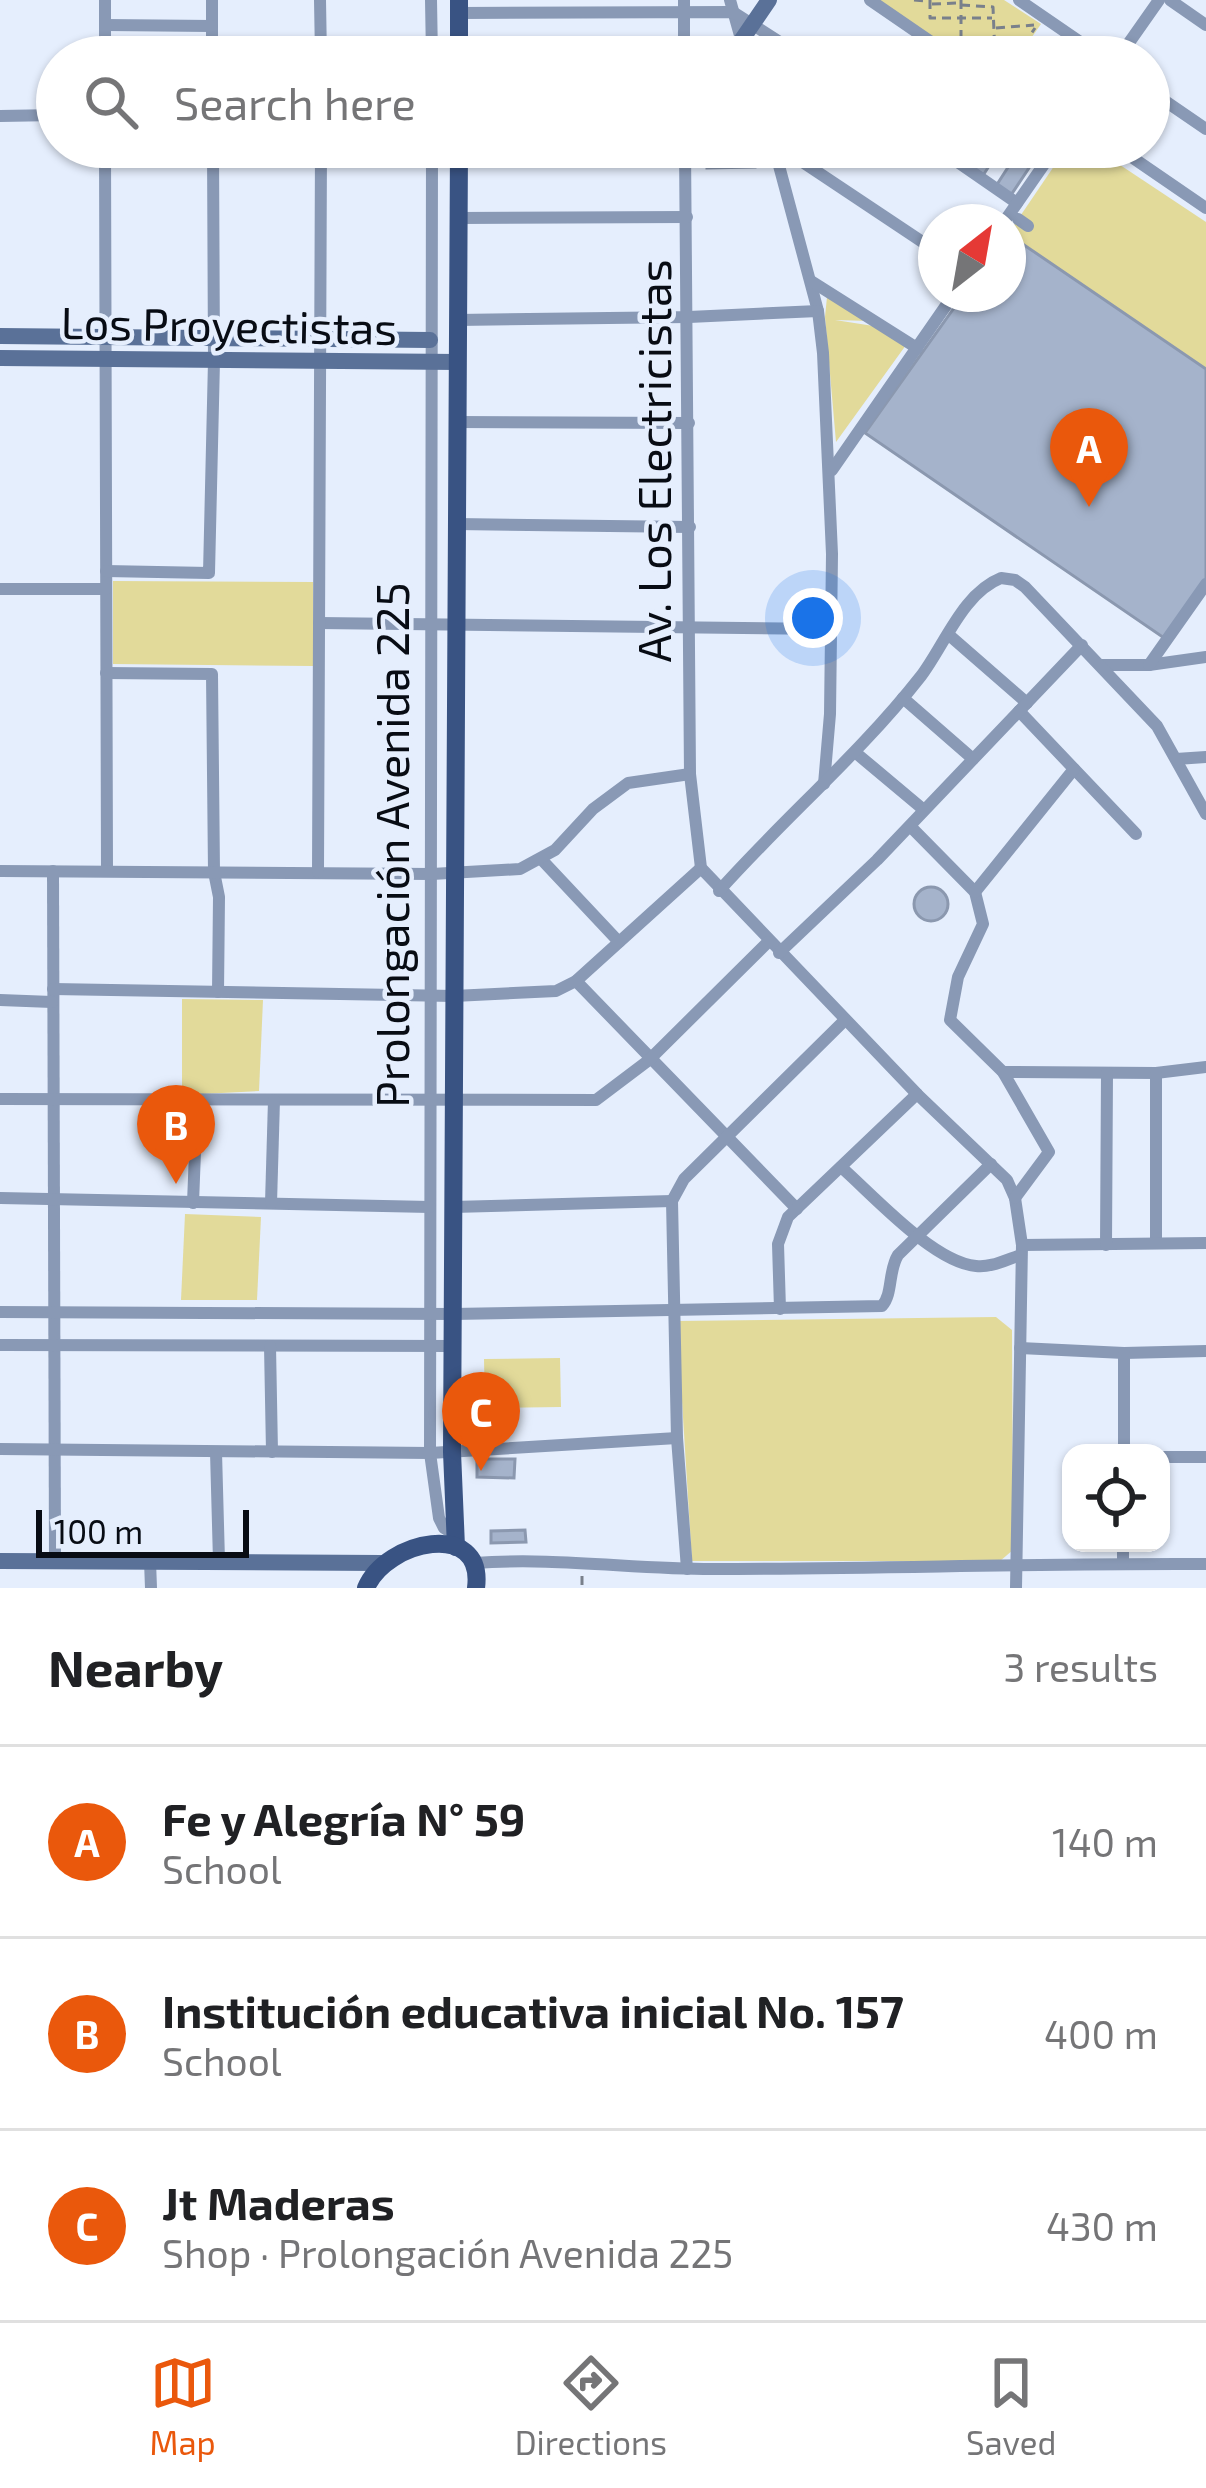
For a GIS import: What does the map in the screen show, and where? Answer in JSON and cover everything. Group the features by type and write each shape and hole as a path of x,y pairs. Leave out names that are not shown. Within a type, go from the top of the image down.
{"main road":[{"name":"Prolongación Avenida 225","path":"456,1541 452,1452 459,168"},
{"path":"366,1588 381,1563 403,1551 456,1541 467,1552 476,1574 491,1588"}],"street":[{"path":"105,0 105,36"},
{"path":"212,0 212,36"},
{"path":"320,0 321,36"},
{"path":"431,0 432,36"},
{"path":"747,36 769,0"},
{"path":"870,0 927,36"},
{"path":"1134,36 1159,0"},
{"path":"1170,0 1206,25"},
{"path":"731,6 736,36"},
{"path":"459,7 731,6 772,36"},
{"path":"1018,6 1066,36"},
{"path":"105,26 212,26"},
{"path":"1170,104 1206,129"},
{"path":"0,116 36,115"},
{"path":"105,168 107,872"},
{"path":"106,571 209,573 213,168"},
{"path":"318,872 321,168"},
{"name":"Prolongación Avenida 225","path":"432,168 430,1453 439,1518 456,1541"},
{"name":"Av. Los Electricistas","path":"686,168 690,774 701,868"},
{"path":"782,168 818,311 830,472 830,714 824,785"},
{"path":"809,168 918,239"},
{"path":"967,168 1017,202 1041,168"},
{"path":"1148,168 1206,208"},
{"path":"459,218 687,217"},
{"path":"810,280 916,348"},
{"path":"457,320 818,311"},
{"path":"830,472 941,312"},
{"path":"0,336 430,340"},
{"name":"Los Proyectistas","path":"0,358 458,362"},
{"path":"457,422 689,423"},
{"path":"457,524 690,527"},
{"path":"719,891 856,753 978,592 1001,578 1025,587 1157,726 1206,814"},
{"path":"1149,664 1206,584"},
{"path":"0,589 106,589"},
{"path":"319,623 829,628"},
{"path":"949,635 1023,707 1136,834"},
{"path":"0,1099 596,1100 649,1060 910,826 1082,645"},
{"path":"1101,665 1206,657"},
{"path":"106,674 212,674 218,992"},
{"path":"902,698 973,759"},
{"path":"856,753 924,810"},
{"path":"1176,759 1206,757"},
{"path":"975,892 1074,769"},
{"path":"0,871 432,874 520,869 542,860 593,809 628,783 690,774"},
{"path":"910,826 975,892 983,924 958,977 950,1020 1003,1072 1049,1152 1015,1198"},
{"path":"542,860 619,942"},
{"path":"0,1000 218,992 454,996 556,991 576,981 701,868 916,1094 1007,1180 1015,1198 1022,1250 1016,1588"},
{"path":"52,871 55,1561"},
{"path":"576,981 796,1209"},
{"path":"687,1569 677,1438 672,1201 684,1179 845,1020"},
{"path":"1003,1072 1156,1073 1206,1067"},
{"path":"1106,1245 1107,1073"},
{"path":"1156,1073 1156,1243"},
{"path":"780,1310 778,1244 788,1217 916,1094"},
{"path":"271,1203 274,1100"},
{"path":"193,1203 197,1101"},
{"path":"0,1312 453,1314 885,1304 890,1268 991,1164"},
{"path":"841,1167 918,1235 976,1266 1022,1250 1206,1244"},
{"path":"0,1198 430,1207"},
{"path":"453,1207 672,1201"},
{"path":"0,1345 453,1346"},
{"path":"270,1346 272,1452"},
{"path":"1020,1348 1206,1351"},
{"path":"1124,1353 1124,1444"},
{"path":"0,1449 430,1453 677,1438"},
{"path":"216,1452 219,1561"},
{"path":"1170,1457 1206,1457"},
{"path":"1123,1552 1123,1564"},
{"path":"476,1574 546,1560 687,1569 1206,1564"},
{"path":"0,1561 381,1563"},
{"path":"150,1561 151,1588"}],"path":[{"path":"914,0 993,7 994,36"},
{"path":"930,2 931,18 994,18"},
{"path":"959,36 961,3"},
{"path":"1018,6 1040,21"},
{"path":"994,28 1040,21"},
{"path":"1029,36 1040,21"}],"shaded area":[{"path":"878,0 1004,0 1041,24 1033,36 932,36"},
{"path":"1053,168 1125,168 1206,222 1206,369 1026,246 1026,207"},
{"path":"827,297 870,321 835,320 880,327 906,345 836,442 825,317"},
{"path":"113,581 313,582 313,666 113,664"},
{"path":"182,999 263,1000 259,1091 182,1095"},
{"path":"185,1214 261,1217 257,1300 181,1300"},
{"path":"996,1317 1012,1330 1013,1550 1000,1561 692,1561 677,1321"},
{"path":"560,1358 561,1407 485,1408 484,1359"}],"building":[{"path":"1008,168 1029,168 1011,195 996,186"},
{"path":"1026,246 1206,369 1206,581 1167,640 865,433 951,312 1026,312"},
{"path":"931,887 943,892 948,904 943,916 931,921 919,916 914,904 919,892"},
{"path":"477,1459 515,1459 514,1478 477,1477"},
{"path":"525,1530 526,1542 491,1543 491,1531"}],"place":[{"name":"Fe y Alegría N° 59","path":"1089,507"},
{"name":"Institución educativa inicial No. 157","path":"176,1184"},
{"name":"Jt Maderas","path":"481,1471"}]}
